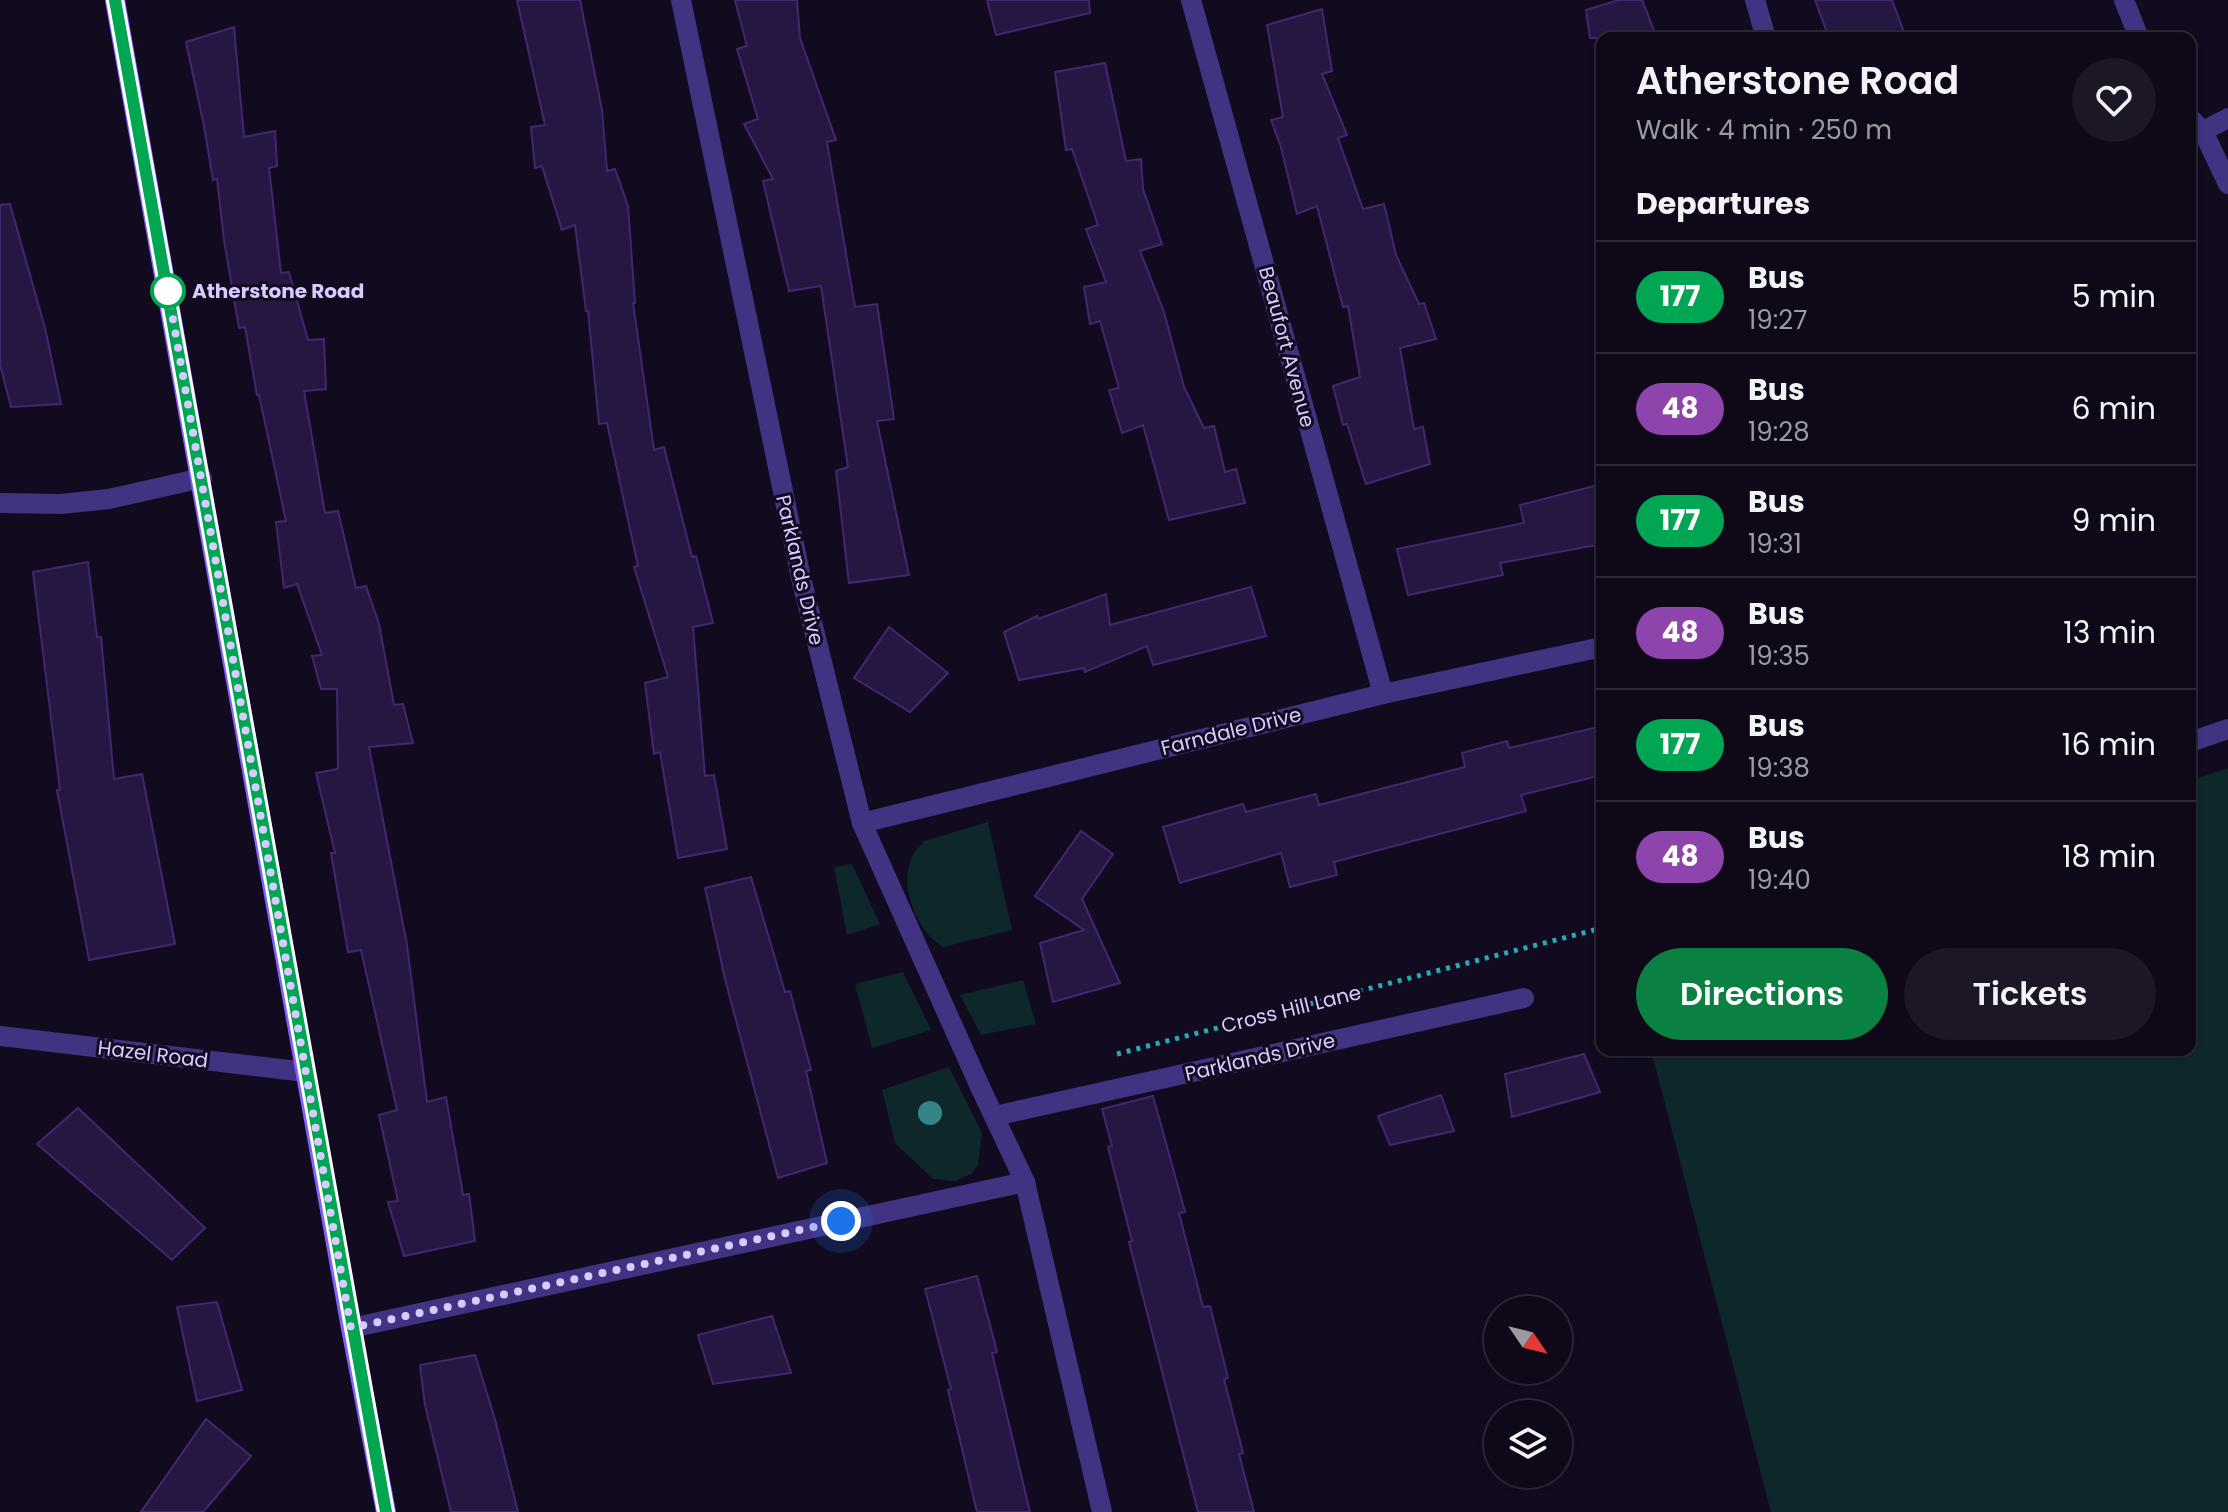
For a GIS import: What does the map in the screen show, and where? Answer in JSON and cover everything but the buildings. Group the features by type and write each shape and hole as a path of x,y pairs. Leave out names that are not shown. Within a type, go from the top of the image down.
{"street":[{"path":"115,0 386,1512"},
{"name":"Parklands Drive","path":"681,0 798,563 862,823 1025,1182 1102,1512"},
{"name":"Beaufort Avenue","path":"1191,0 1383,694"},
{"path":"1755,0 1764,32"},
{"path":"2124,0 2137,32"},
{"path":"2228,118 2197,125 2228,184"},
{"path":"0,503 61,504 109,499 202,478"},
{"name":"Farndale Drive","path":"862,823 1383,694 1596,648"},
{"path":"2196,740 2228,729"},
{"name":"Parklands Drive","path":"995,1116 1524,998"},
{"name":"Hazel Road","path":"0,1036 306,1072"},
{"path":"351,1328 1025,1182"}],"path":[{"name":"Cross Hill Lane","path":"1102,1057 1596,930"}],"green space":[{"path":"2228,768 2228,1512 1771,1512 1653,1056 2196,1056 2196,779"},
{"path":"988,822 1012,930 943,947 926,932 914,910 908,886 910,862 924,841"},
{"path":"852,864 880,924 847,935 834,867"},
{"path":"903,972 931,1030 872,1048 855,984"},
{"path":"1023,980 1036,1024 981,1035 960,995"},
{"path":"949,1067 982,1133 978,1165 971,1174 955,1181 933,1179 895,1143 882,1090"}],"bus line":[{"name":"177","path":"115,0 386,1512"}],"place":[{"name":"Atherstone Road","path":"168,291"}],"route":[{"path":"168,291 351,1328 841,1221"}]}
